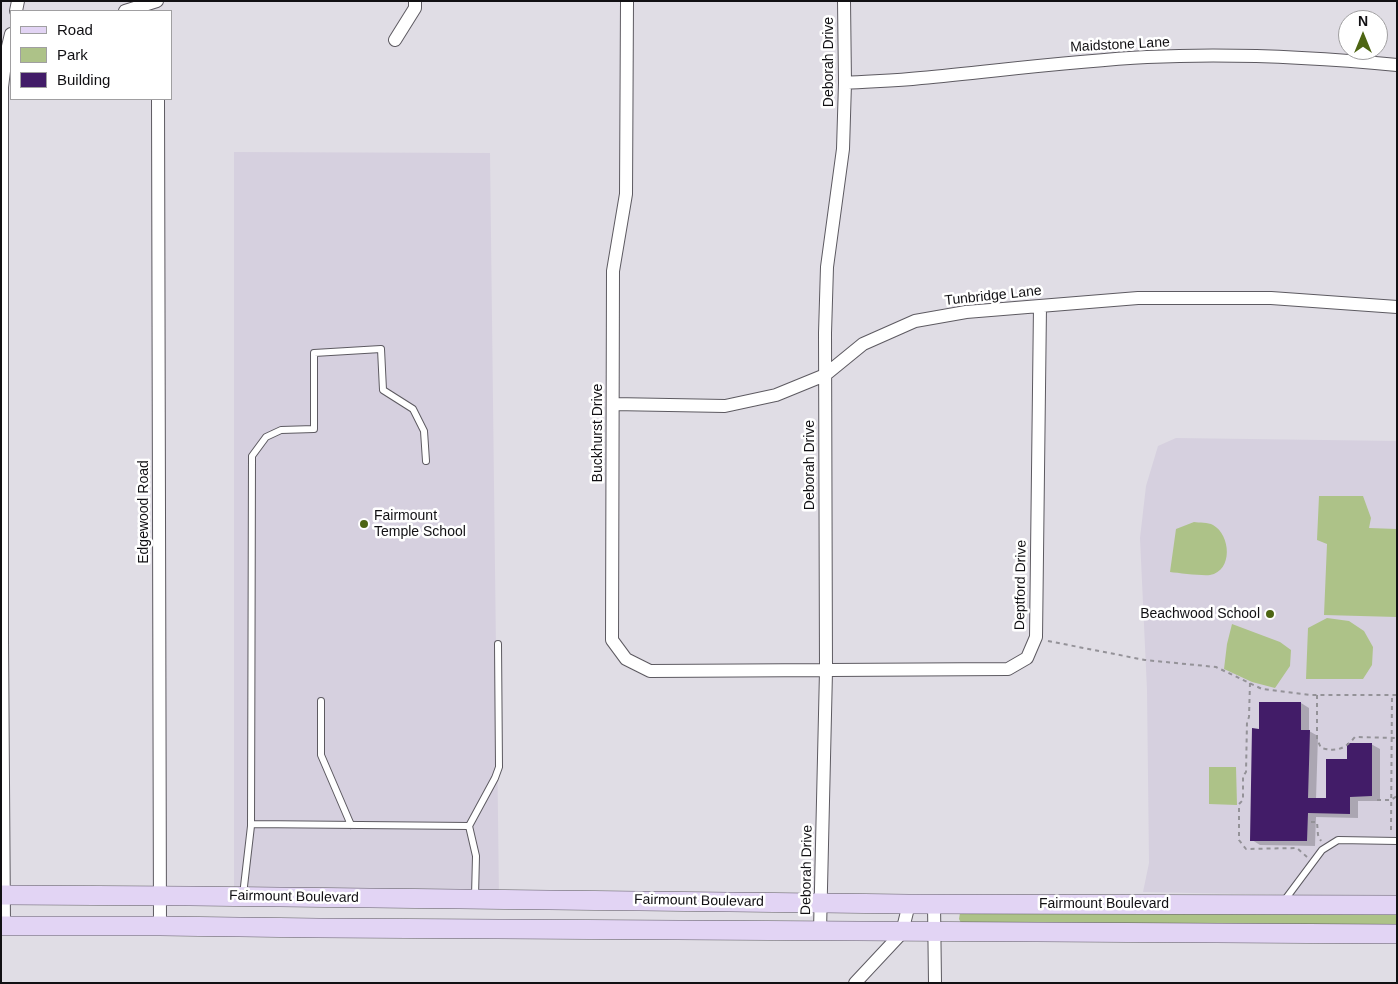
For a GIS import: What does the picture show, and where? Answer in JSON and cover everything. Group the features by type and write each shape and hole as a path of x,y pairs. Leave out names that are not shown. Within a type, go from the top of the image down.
{"main road":[{"name":"Fairmount Boulevard","path":"3,895 909,904 1397,905"},
{"name":"Fairmount Boulevard","path":"3,926 1397,934"}],"street":[{"path":"128,10 157,1"},
{"path":"395,40 415,8 415,1"},
{"name":"Buckhurst Drive","path":"627,1 626,194 614,272 612,640 626,659 650,671 826,671"},
{"name":"Deborah Drive","path":"820,931 826,671 825,374 827,267 843,149 845,83 844,1"},
{"path":"3,926 2,87 10,37"},
{"name":"Maidstone Lane","path":"845,83 1149,57 1255,55 1397,65"},
{"name":"Edgewood Road","path":"158,100 160,926"},
{"name":"Tunbridge Lane","path":"614,404 725,406 776,395 825,374 863,344 916,321 966,312 1138,298 1270,298 1397,307"},
{"name":"Deptford Drive","path":"826,671 1008,669 1027,658 1036,637 1040,306"},
{"path":"855,983 902,932 909,904"},
{"path":"934,904 934,983"}],"lane":[{"path":"242,896 251,824 252,456 266,436 281,430 314,429 314,353 381,349 383,390 413,409 424,431 426,461"},
{"path":"475,899 476,856 469,826 499,767 498,644"},
{"path":"320,701 321,755 351,825"},
{"path":"251,824 469,826"},
{"path":"1281,904 1322,850 1338,840 1397,841"}],"path":[{"path":"1048,641 1145,660 1216,667 1262,689 1310,695 1397,695"},
{"path":"1250,683 1246,772 1243,776 1243,800 1239,804 1239,840 1246,849 1297,848 1308,858"},
{"path":"1316,695 1317,739 1321,748 1330,750 1340,749 1349,744 1355,737 1397,738"},
{"path":"1391,830 1392,695"},
{"path":"1377,800 1391,800 1397,796"},
{"path":"1311,822 1317,822 1318,836 1321,841"}],"shaded area":[{"name":"Fairmount Temple School","path":"234,152 490,153 499,899 234,896"},
{"name":"Beachwood School","path":"1176,438 1397,441 1397,897 1143,892 1149,863 1147,690 1140,538 1146,486 1158,446"}],"green space":[{"path":"1319,496 1363,496 1371,518 1369,528 1397,529 1397,617 1324,615 1327,544 1317,540"},
{"path":"1194,522 1213,525 1223,536 1227,552 1223,567 1210,575 1170,572 1176,529"},
{"path":"1327,618 1349,621 1364,631 1373,647 1372,665 1363,679 1306,679 1308,628"},
{"path":"1232,624 1280,642 1291,650 1290,666 1275,688 1252,682 1224,669"},
{"path":"1209,767 1236,767 1237,805 1209,804"},
{"path":"1397,911 1397,929 961,923 959,919 960,913"}],"building":[{"path":"1259,702 1301,702 1301,730 1310,730 1308,798 1326,798 1326,759 1347,759 1347,743 1372,743 1372,796 1350,797 1350,814 1308,813 1307,841 1250,841 1252,728 1259,729"}],"place":[{"name":"Fairmount Temple School","path":"364,524"},
{"name":"Beachwood School","path":"1270,614"}]}
